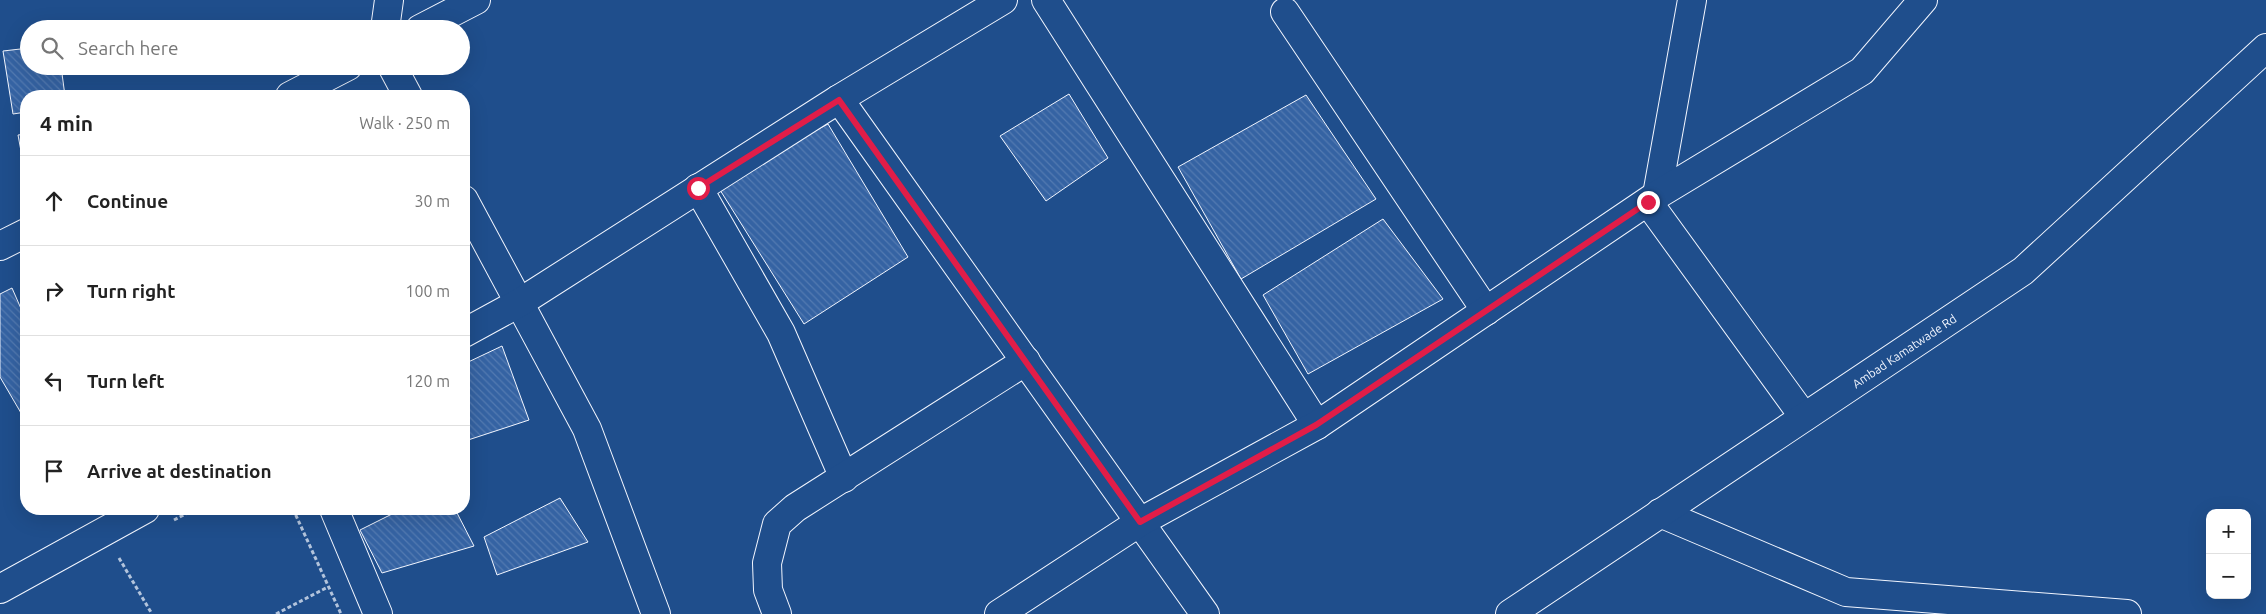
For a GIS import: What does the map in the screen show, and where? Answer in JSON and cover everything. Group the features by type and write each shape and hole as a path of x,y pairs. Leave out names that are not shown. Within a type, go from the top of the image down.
{"street":[{"path":"386,20 389,0"},
{"path":"437,20 476,0"},
{"path":"470,330 519,302 839,100 1003,0"},
{"path":"1046,0 1316,425"},
{"path":"1692,0 1653,198 1804,417"},
{"path":"999,614 1140,522 1316,425 1653,198 1862,71 1923,0"},
{"path":"1285,12 1486,311"},
{"name":"Ambad Kamatwade Rd","path":"1510,614 2023,271 2266,48"},
{"path":"302,90 331,75"},
{"path":"397,75 405,90"},
{"path":"839,100 1205,614"},
{"path":"698,188 781,333 844,478"},
{"path":"470,211 587,429 656,614"},
{"path":"0,246 20,235"},
{"path":"777,614 768,590 767,563 777,524 795,508 1026,361"},
{"path":"1660,513 1845,603 2127,614"},
{"path":"0,589 134,515"},
{"path":"337,515 378,614"}],"path":[{"path":"296,515 341,614"},
{"path":"115,551 152,614"},
{"path":"276,614 328,587"}],"building":[{"path":"20,49 20,75 62,75 64,90 20,90 20,113 13,114 3,51"},
{"path":"1069,94 1108,158 1046,201 1000,136"},
{"path":"1306,95 1376,199 1241,279 1178,167"},
{"path":"828,124 908,257 804,324 715,182"},
{"path":"1383,219 1443,299 1308,374 1263,295"},
{"path":"12,288 20,306 20,411 0,377 0,294"},
{"path":"502,346 529,420 470,439 470,361"},
{"path":"560,498 588,542 497,575 484,537"},
{"path":"390,515 458,515 474,546 382,573 360,530"}],"route":[{"path":"698,188 839,100 1140,522 1316,425 1648,202"}]}
